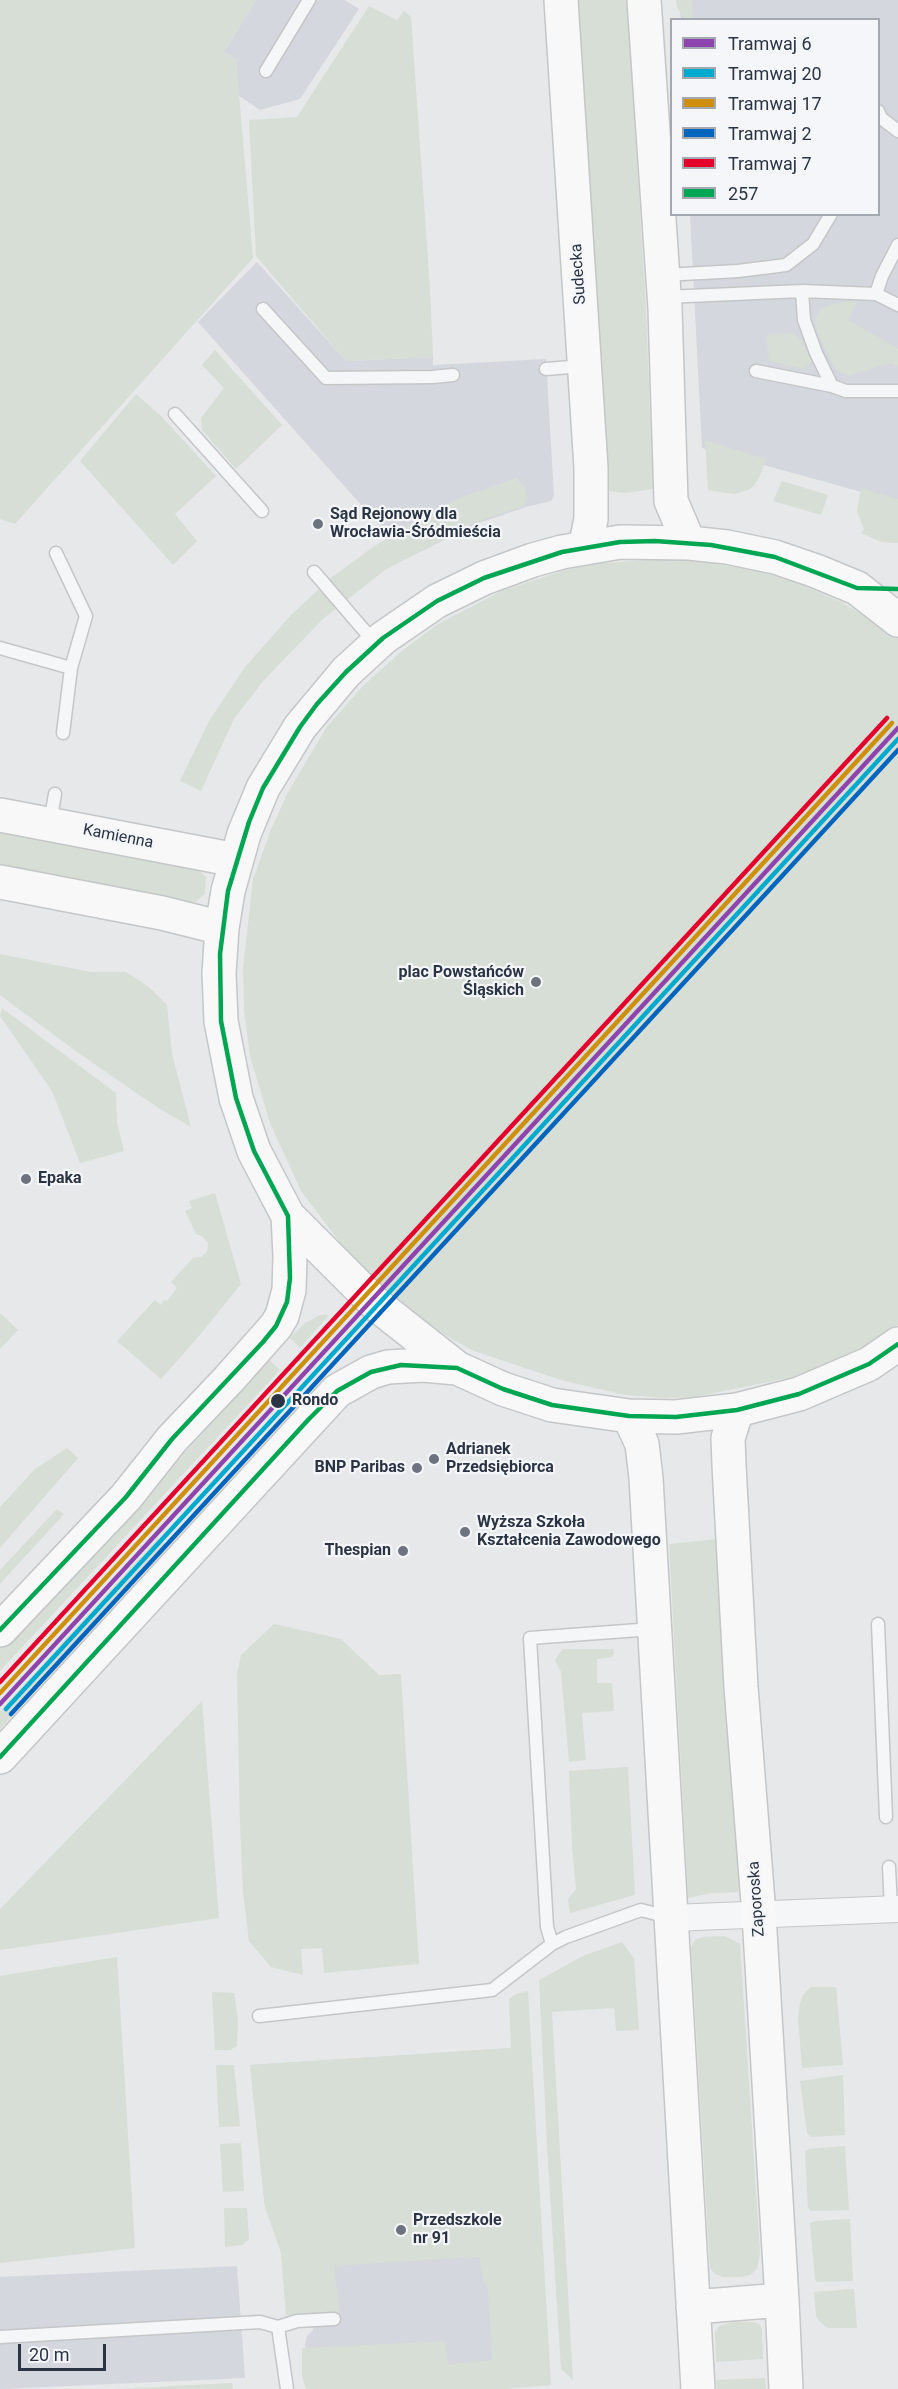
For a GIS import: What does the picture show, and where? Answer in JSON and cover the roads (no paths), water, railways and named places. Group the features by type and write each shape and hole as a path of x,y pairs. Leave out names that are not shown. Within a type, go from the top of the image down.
{"main road":[{"name":"Sudecka","path":"561,0 592,504 585,548"},
{"path":"644,0 663,286 671,501 689,543"},
{"path":"898,589 857,588 775,558 727,547 689,543 620,542 532,560 484,578 437,601 376,644 346,672 300,727 263,788 236,860 222,928 219,973 221,1021 236,1098 254,1150 288,1216 377,1305 457,1368 503,1389 552,1405 628,1416 675,1417 737,1410 800,1394 869,1364 898,1344"},
{"path":"857,588 898,620"},
{"name":"Kamienna","path":"0,815 52,809 236,860"},
{"path":"0,882 162,913 222,928"},
{"path":"0,1630 126,1497 172,1439 230,1380 276,1326 282,1316 289,1290 291,1256 288,1216"},
{"path":"0,1757 337,1391 371,1372 388,1367 412,1365 457,1368"},
{"name":"Zaporoska","path":"737,1410 728,1438 729,1465 741,1687 759,1915 783,2300 786,2389"},
{"path":"628,1416 639,1435 645,1457 698,2389"},
{"path":"693,2307 783,2300"}],"street":[{"path":"670,1918 895,1909"}],"lane":[{"path":"266,71 309,0"},
{"path":"880,118 898,131"},
{"path":"663,286 738,271 786,265 813,244 830,216"},
{"path":"876,294 898,244"},
{"path":"663,286 876,294 898,305"},
{"path":"802,291 804,320 832,386"},
{"path":"262,309 326,378 453,375"},
{"path":"546,369 585,366"},
{"path":"756,370 846,391 898,391"},
{"path":"174,414 262,511"},
{"path":"56,553 86,616 71,668 63,733"},
{"path":"314,572 376,644"},
{"path":"0,648 71,668"},
{"path":"878,1624 886,1817"},
{"path":"552,1944 546,1927 530,1638 654,1629"},
{"path":"889,1867 895,1909"},
{"path":"259,2016 492,1990 552,1944 642,1910 670,1918"},
{"path":"0,2337 260,2322 278,2327 297,2321 334,2319"},
{"path":"278,2327 287,2389"}],"tram line":[{"name":"7","path":"0,1682 887,718"},
{"name":"17","path":"0,1693 892,723"},
{"name":"6","path":"0,1704 898,728"},
{"name":"20","path":"6,1709 898,739"},
{"name":"2","path":"11,1714 898,750"}],"place":[{"name":"Sąd Rejonowy dla Wrocławia-Śródmieścia","path":"318,524"},
{"name":"plac Powstańców Śląskich","path":"536,982"},
{"name":"Epaka","path":"26,1179"},
{"name":"Rondo","path":"278,1401"},
{"name":"Adrianek Przedsiębiorca","path":"434,1459"},
{"name":"BNP Paribas","path":"417,1468"},
{"name":"Wyższa Szkoła Kształcenia Zawodowego","path":"465,1532"},
{"name":"Thespian","path":"403,1551"},
{"name":"Przedszkole nr 91","path":"401,2230"}]}
